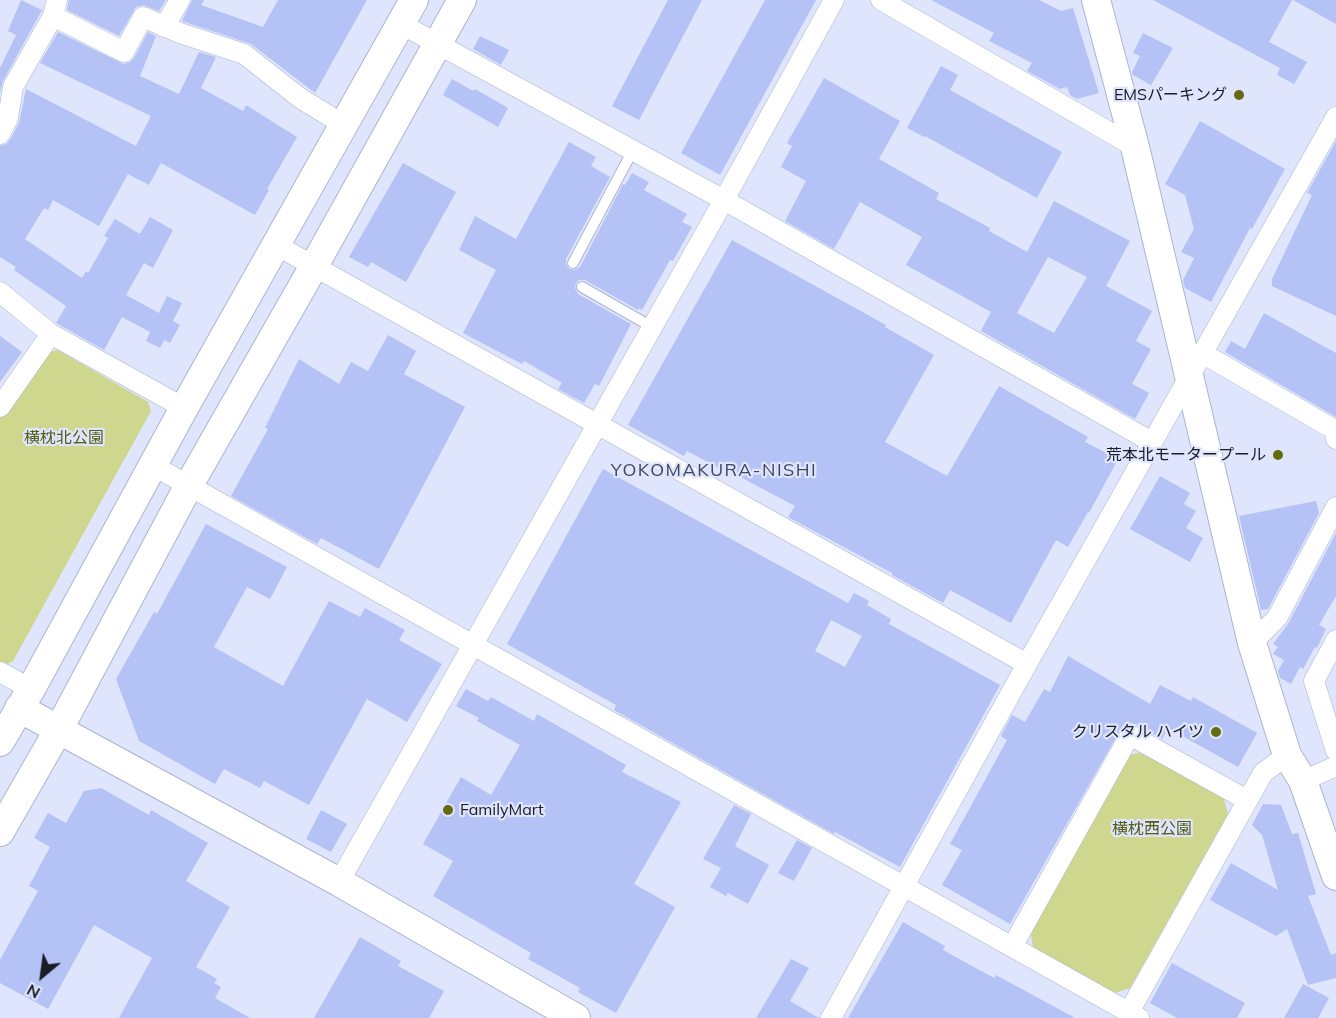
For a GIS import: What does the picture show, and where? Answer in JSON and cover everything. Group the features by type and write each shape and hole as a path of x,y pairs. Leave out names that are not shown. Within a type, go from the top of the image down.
{"street":[{"path":"164,27 180,0"},
{"path":"0,742 152,465 414,0"},
{"path":"0,832 59,729 189,485 462,0"},
{"path":"339,882 724,200 834,0"},
{"path":"881,0 1135,147"},
{"path":"1096,0 1135,147 1252,644 1287,755 1303,781 1336,876"},
{"path":"0,134 8,118 13,87 55,8 124,51 143,16 164,27 244,54 300,98 344,125"},
{"path":"401,24 724,200 1152,442"},
{"path":"831,1018 1336,117"},
{"path":"276,245 1028,664"},
{"path":"0,292 51,334 184,408"},
{"path":"0,407 51,334"},
{"path":"1202,353 1335,430 1336,439"},
{"path":"152,465 1134,1015 1247,800 1263,773 1287,755"},
{"path":"1252,644 1277,618 1336,507"},
{"path":"1336,640 1314,681 1336,751"},
{"path":"0,672 59,729 339,882 545,1011 576,1018"},
{"path":"1012,946 1130,735 1247,800"},
{"path":"1303,781 1336,766"}],"lane":[{"path":"573,262 633,150"},
{"path":"582,287 652,327"}],"green space":[{"name":"横枕北公園","path":"58,350 148,402 151,411 13,661 5,665 0,662 0,418 46,353"},
{"name":"横枕西公園","path":"1148,750 1222,792 1228,814 1130,988 1115,993 1033,947 1030,929 1127,756"}],"building":[{"path":"21,0 42,10 3,81 0,92 0,68 16,35 8,31"},
{"path":"69,0 166,0 159,11 143,5 136,7 119,36 67,10"},
{"path":"192,0 204,0 201,5 263,27 278,0 367,0 315,93 251,44 182,21"},
{"path":"668,0 702,0 639,120 612,106"},
{"path":"765,0 816,0 720,175 681,153"},
{"path":"931,0 1039,0 1061,11 1073,8 1099,93 1077,99 1070,95 1067,87 1060,89 1027,71 1032,63 989,41 994,33"},
{"path":"1153,0 1292,0 1269,42 1307,62 1294,84 1277,75 1280,68"},
{"path":"1293,0 1336,0 1336,24"},
{"path":"58,32 124,64 134,58 148,32 156,36 140,76 179,94 199,52 216,57 201,88 243,111 246,105 297,137 255,215 161,163 149,185 128,174 99,226 53,200 48,210 44,208 25,239 82,278 86,271 88,273 108,238 104,236 115,219 140,234 150,217 173,230 153,268 144,263 126,295 159,313 167,296 182,303 173,321 180,325 170,343 164,340 160,348 146,341 150,332 122,317 104,350 56,323 66,306 14,270 16,267 0,257 0,146 10,140 19,123 26,89 136,146 151,116 40,63"},
{"path":"1143,33 1173,48 1151,85 1133,75 1132,72 1140,56 1133,53"},
{"path":"480,36 509,50 501,65 473,49"},
{"path":"941,66 958,75 950,90 1062,152 1037,198 907,128"},
{"path":"824,78 900,121 879,159 939,193 936,199 990,228 989,231 1027,252 1054,201 1130,241 1106,286 1152,311 1136,341 1151,349 1132,384 1149,393 1135,419 981,331 991,312 906,265 922,237 860,202 834,249 785,221 806,181 781,167 792,146 787,143","holes":["1048,257 1087,277 1054,333 1017,313"]},
{"path":"452,79 508,108 498,127 443,95"},
{"path":"1200,121 1285,169 1252,229 1250,228 1211,302 1185,288 1183,280 1194,258 1181,252 1194,229 1185,195 1165,184"},
{"path":"1336,141 1336,316 1272,286 1272,279 1312,195 1307,193"},
{"path":"569,142 596,157 591,166 610,177 566,259 569,269 574,270 580,267 623,184 625,185 632,173 649,182 644,190 687,214 682,222 692,227 673,261 670,260 642,310 639,308 638,310 585,280 579,280 576,283 575,288 578,294 631,324 599,386 595,384 584,403 558,389 562,383 524,361 522,364 463,333 496,270 459,250 475,216 516,239"},
{"path":"403,163 456,192 406,282 371,262 368,267 349,257"},
{"path":"732,240 886,325 885,327 934,355 885,442 947,476 999,386 1088,437 1085,442 1118,459 1068,547 1056,540 1011,623 950,590 943,603 788,517 795,506 687,451 684,456 628,425"},
{"path":"1264,313 1336,353 1336,417 1225,352 1231,341 1245,349"},
{"path":"388,335 416,351 404,374 465,407 379,569 321,538 317,544 231,496 268,429 265,428 299,359 339,384 351,362 368,371"},
{"path":"0,336 22,352 0,382"},
{"path":"603,469 848,603 854,593 869,601 867,605 891,619 889,624 1000,685 900,867 835,832 834,834 614,710 616,705 507,644","holes":["831,620 862,636 845,667 815,651"]},
{"path":"1160,476 1190,493 1184,504 1196,511 1186,528 1203,538 1190,562 1130,529"},
{"path":"1316,501 1319,513 1268,609 1261,610 1239,516"},
{"path":"206,524 287,567 270,599 247,587 214,647 283,686 329,601 360,617 365,608 405,630 399,640 442,664 407,722 367,699 309,805 264,781 260,788 224,769 215,784 139,741 116,679 154,612 157,614"},
{"path":"1336,533 1336,596 1319,625 1326,629 1317,648 1315,647 1303,669 1300,667 1291,684 1280,678 1278,671 1284,660 1273,654 1278,647 1273,644 1288,624"},
{"path":"1068,656 1150,704 1160,685 1191,701 1193,697 1257,733 1238,767 1168,728 1162,739 1135,724 1123,725 1010,924 942,885 962,850 950,844 1007,740 1001,736 1012,715 1025,722 1044,689 1050,692"},
{"path":"466,689 488,701 491,697 534,721 537,714 626,765 622,772 681,802 634,884 675,907 616,1013 578,992 580,988 528,959 531,953 433,896 453,861 423,844 461,777 491,795 520,745 477,721 479,718 456,706"},
{"path":"101,788 149,815 151,810 208,843 186,881 230,907 196,967 217,979 214,983 221,987 215,998 250,1018 119,1018 152,958 94,925 48,1009 0,983 0,960 38,891 29,886 50,847 34,838 48,813 66,823 84,791"},
{"path":"1263,804 1281,805 1292,834 1298,833 1316,894 1308,896 1331,955 1336,953 1336,978 1308,985 1287,929 1276,936 1210,900 1231,863 1278,890 1262,835 1252,825"},
{"path":"734,805 751,814 735,846 769,865 748,904 728,893 726,896 710,887 721,868 703,859"},
{"path":"321,810 347,824 331,852 306,839"},
{"path":"797,840 812,848 794,881 778,873"},
{"path":"903,922 945,946 943,950 994,978 996,975 1075,1018 848,1018"},
{"path":"360,937 401,961 398,966 444,991 429,1018 314,1018"},
{"path":"791,959 809,968 790,1001 819,1018 756,1018"},
{"path":"1172,963 1245,1003 1237,1018 1177,1018 1150,1003"},
{"path":"1303,984 1329,998 1318,1018 1284,1018"}],"place":[{"name":"EMSパーキング","path":"1239,95"},
{"name":"荒本北モータープール","path":"1278,455"},
{"name":"クリスタル ハイツ","path":"1216,732"},
{"name":"FamilyMart","path":"448,810"}],"district":[{"name":"YOKOMAKURA-NISHI","path":"714,471"}]}
